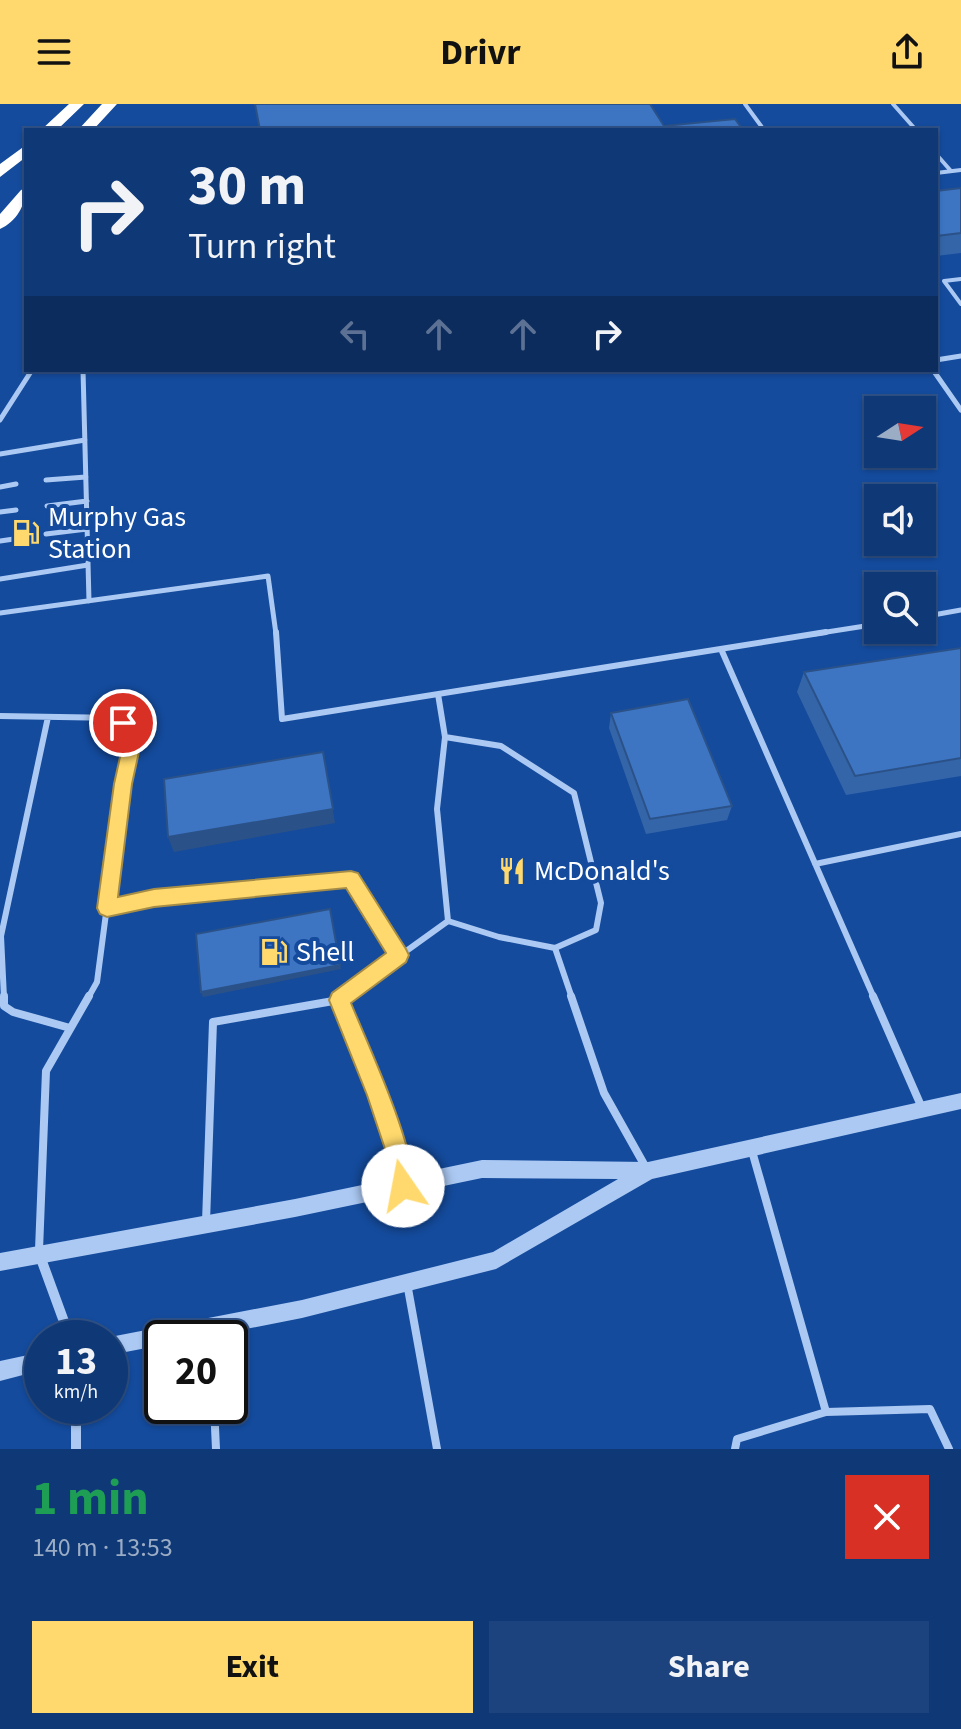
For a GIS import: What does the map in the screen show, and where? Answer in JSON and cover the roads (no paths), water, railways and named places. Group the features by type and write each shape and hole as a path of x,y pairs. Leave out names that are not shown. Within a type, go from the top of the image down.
{"highway":[{"path":"50,128 77,104"},
{"path":"87,128 110,104"},
{"path":"0,172 24,151"},
{"path":"0,224 24,195"}],"street":[{"path":"0,1262 482,1169 648,1171 961,1101"},
{"path":"248,1322 496,1260 648,1171"},
{"path":"39,1254 63,1320"},
{"path":"0,1371 24,1365"},
{"path":"76,1424 76,1449"}],"lane":[{"path":"745,104 763,128"},
{"path":"893,104 914,128"},
{"path":"938,156 951,171"},
{"path":"938,173 961,170"},
{"path":"961,279 944,281 961,304"},
{"path":"938,360 961,356"},
{"path":"0,420 31,372"},
{"path":"83,372 89,601"},
{"path":"934,372 961,410"},
{"path":"0,454 85,440"},
{"path":"46,480 86,477"},
{"path":"0,487 16,484"},
{"path":"47,506 87,501"},
{"path":"0,512 16,510"},
{"path":"46,534 87,529"},
{"path":"0,541 14,539"},
{"path":"0,579 88,565"},
{"path":"0,613 268,576 274,608 282,719 864,626"},
{"path":"936,614 961,610"},
{"path":"721,649 922,1108"},
{"path":"438,694 445,737 437,809 448,921"},
{"path":"0,716 118,718 133,738 123,784 97,982 46,1071 39,1254"},
{"path":"48,717 1,936 2,1006 70,1028"},
{"path":"445,737 501,746 574,793 601,903 596,930 555,948 499,937 448,921"},
{"path":"815,864 961,834"},
{"path":"107,908 154,898 351,879 399,955"},
{"path":"206,1224 213,1022 339,1000 448,921"},
{"path":"555,948 604,1093 648,1171"},
{"path":"339,1000 378,1095 398,1155 403,1186"},
{"path":"751,1148 826,1412"},
{"path":"407,1282 437,1449"},
{"path":"735,1449 737,1439 826,1412 930,1409 949,1449"},
{"path":"215,1424 216,1449"}],"place":[{"name":"Murphy Gas Station","path":"26,533"},
{"name":"McDonald's","path":"512,871"},
{"name":"Shell","path":"274,952"}]}
